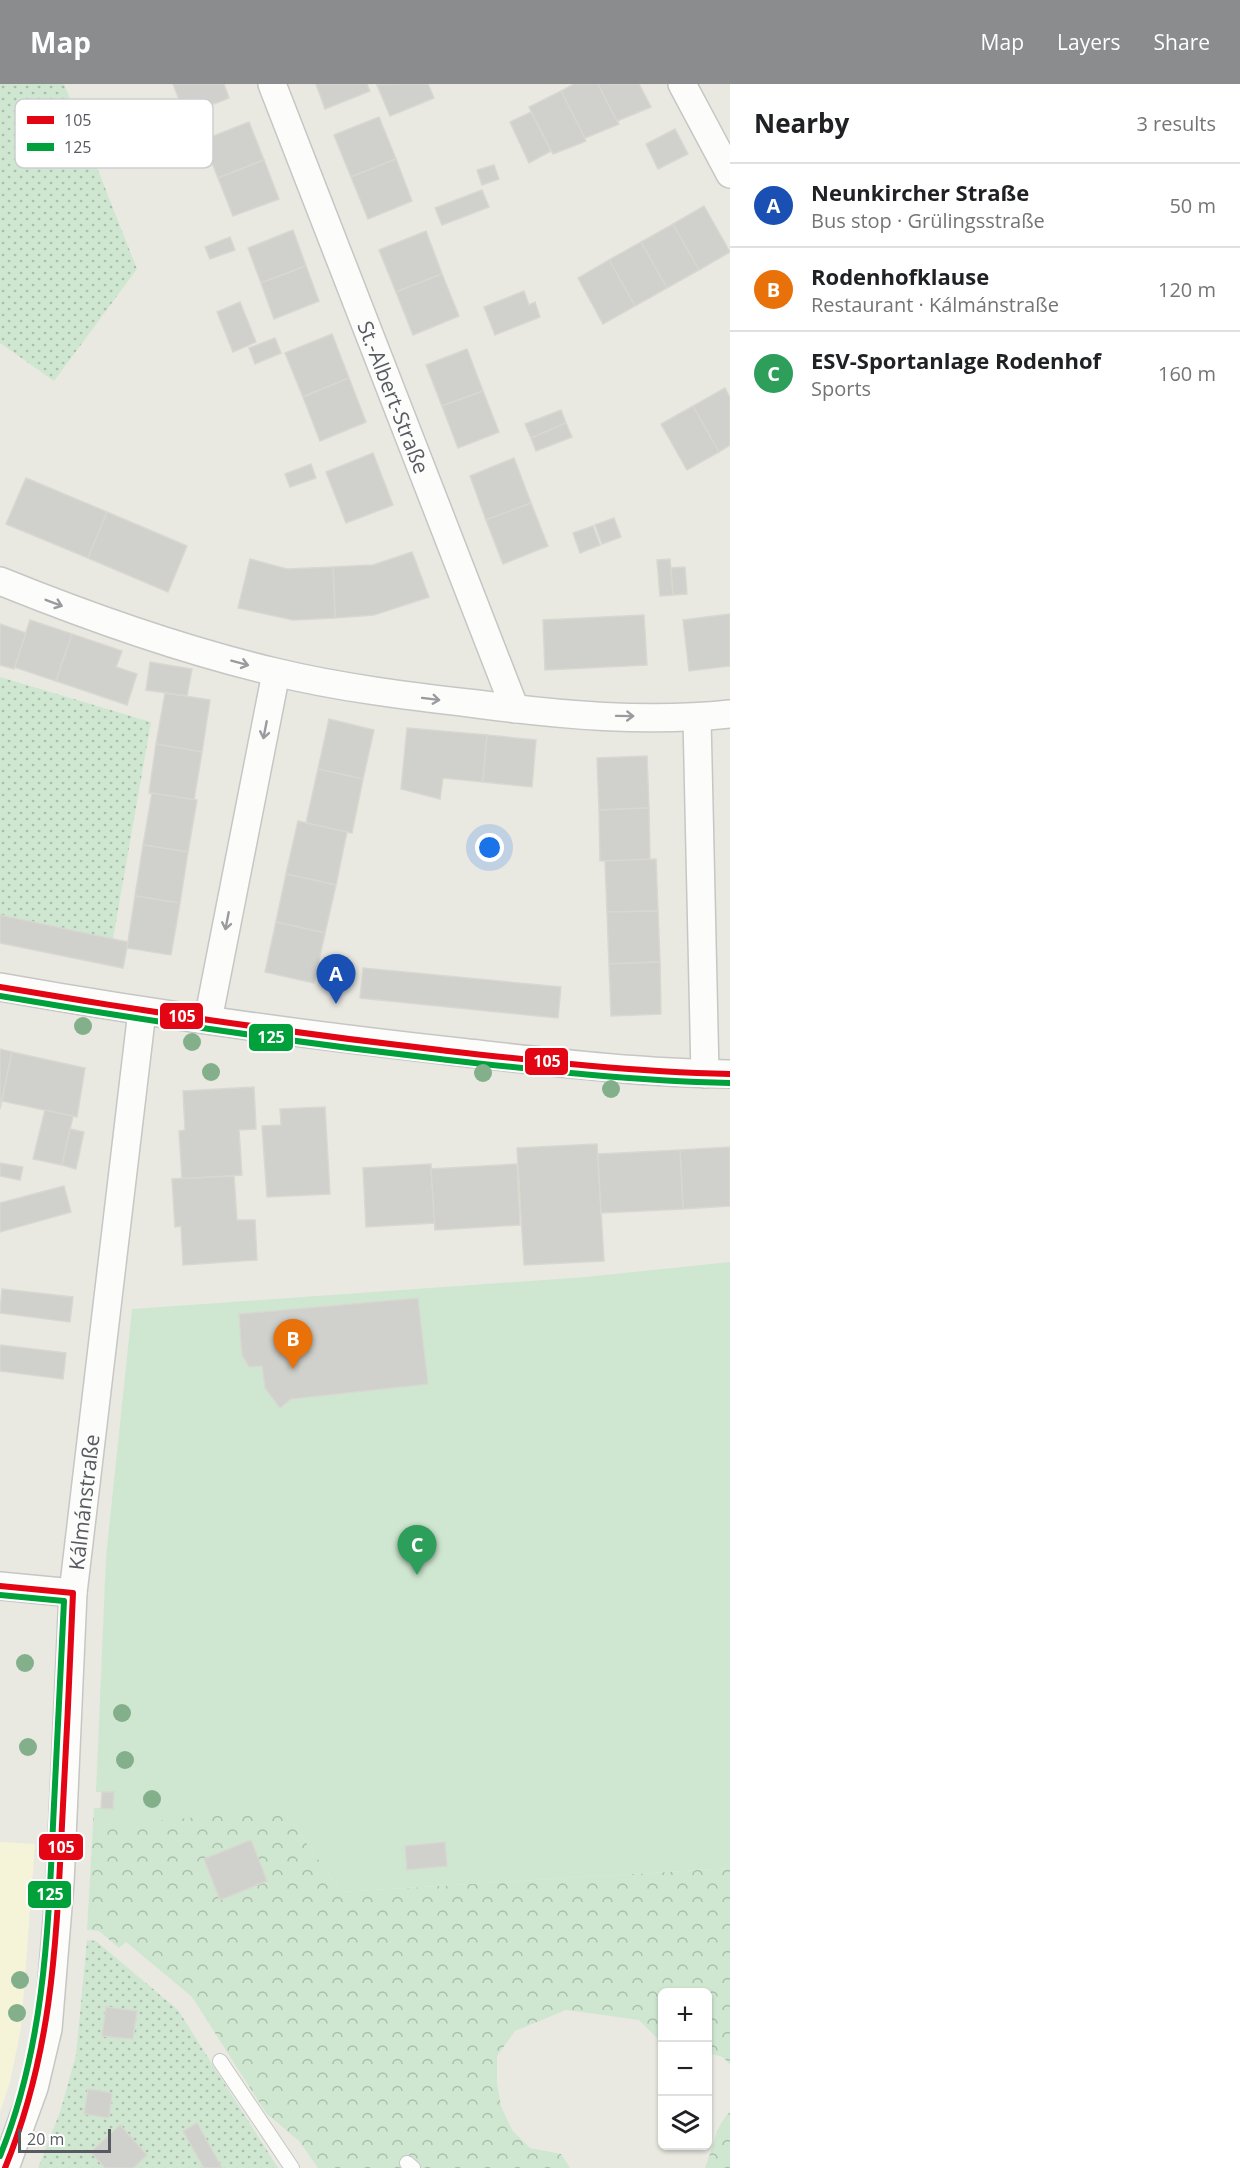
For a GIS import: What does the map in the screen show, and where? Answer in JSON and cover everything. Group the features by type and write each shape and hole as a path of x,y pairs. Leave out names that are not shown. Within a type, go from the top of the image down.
{"street":[{"name":"St.-Albert-Straße","path":"272,84 515,709"},
{"path":"682,84 730,174"},
{"path":"0,581 58,605 190,649 276,673 393,694 515,709 594,715 697,718 730,714"},
{"path":"208,1020 276,673"},
{"path":"0,987 142,1011 542,1062 718,1074 697,718"},
{"name":"Kálmánstraße","path":"5,2168 34,2088 48,2029 60,1883 74,1593 142,1011"},
{"path":"0,1586 74,1593"}],"lane":[{"path":"220,2061 292,2168"}],"shaded area":[{"path":"0,1842 35,1844 21,2028 10,2082 0,2112"}],"green space":[{"path":"0,84 64,84 70,99 15,99 15,168 97,168 137,269 54,381 0,343"},
{"path":"0,677 151,722 113,939 0,915"},
{"path":"730,1262 730,1868 342,1892 282,1809 94,1827 94,1808 113,1808 114,1792 96,1792 106,1557 132,1309 585,1277"},
{"path":"114,1792 282,1809 342,1892 730,1868 730,2065 723,2057 712,2054 712,1988 658,1988 658,2039 639,2020 566,2010 515,2031 497,2056 497,2083 501,2106 512,2130 530,2148 561,2154 570,2168 318,2168 299,2141 266,2113 192,1997 126,1942 119,1948 99,1931 87,1930 94,1808 113,1808"},
{"path":"87,1940 96,1941 178,2010 278,2168 38,2168 60,2112 76,2055"},
{"path":"730,2112 730,2168 705,2168 718,2131"}],"building":[{"path":"173,84 224,84 229,98 213,104 213,99 179,99"},
{"path":"316,84 367,84 370,91 325,109"},
{"path":"428,84 434,98 390,116 377,85"},
{"path":"574,84 598,84 619,124 585,138 561,91"},
{"path":"598,84 639,84 651,107 617,121"},
{"path":"561,91 586,141 553,154 529,107"},
{"path":"531,112 551,151 529,163 510,122"},
{"path":"379,117 396,159 351,177 334,135"},
{"path":"249,122 264,160 218,178 213,165 213,136"},
{"path":"675,129 688,154 658,169 646,144"},
{"path":"396,159 412,201 368,219 351,177"},
{"path":"264,160 279,199 233,216 218,178"},
{"path":"494,165 499,179 482,185 477,170"},
{"path":"482,190 489,207 442,225 435,208"},
{"path":"704,206 730,252 699,270 673,224"},
{"path":"673,224 699,270 667,288 641,242"},
{"path":"293,230 306,266 261,283 248,248"},
{"path":"426,231 442,274 396,292 379,250"},
{"path":"230,237 235,250 210,259 205,247"},
{"path":"641,242 667,288 635,306 609,260"},
{"path":"609,260 635,306 603,324 578,278"},
{"path":"306,266 319,301 274,319 261,283"},
{"path":"442,274 459,316 413,335 396,292"},
{"path":"524,291 529,305 535,302 540,317 495,335 484,307"},
{"path":"240,302 256,342 233,352 217,312"},
{"path":"332,334 349,378 303,397 285,353"},
{"path":"275,338 281,353 255,364 249,348"},
{"path":"467,349 483,391 442,406 426,365"},
{"path":"349,378 366,422 320,441 303,397"},
{"path":"725,388 730,398 730,445 719,452 693,406"},
{"path":"483,391 499,432 458,448 442,406"},
{"path":"693,406 719,452 687,470 661,424"},
{"path":"561,410 566,423 531,438 525,424"},
{"path":"566,423 572,437 536,451 531,438"},
{"path":"373,453 393,505 346,523 326,472"},
{"path":"514,458 531,503 486,520 470,476"},
{"path":"311,464 316,478 290,487 285,474"},
{"path":"26,478 107,512 88,558 6,524"},
{"path":"531,503 548,546 503,564 486,520"},
{"path":"107,512 187,546 168,592 88,558"},
{"path":"614,518 621,537 602,544 595,525"},
{"path":"593,526 600,545 580,553 573,533"},
{"path":"412,552 429,597 374,615 335,618 333,567 373,565"},
{"path":"250,559 287,569 333,567 335,618 293,620 238,608"},
{"path":"670,559 673,595 660,596 657,560"},
{"path":"685,567 687,594 673,595 671,568"},
{"path":"730,614 730,666 689,671 683,620"},
{"path":"644,615 647,665 545,670 543,620"},
{"path":"30,620 72,634 56,681 14,667"},
{"path":"0,624 26,633 14,669 0,665"},
{"path":"72,634 122,651 116,667 137,674 127,705 56,681"},
{"path":"150,662 192,669 187,696 146,690"},
{"path":"165,693 210,700 202,752 156,744"},
{"path":"329,719 374,730 363,779 318,769"},
{"path":"407,728 487,735 483,782 443,778 440,799 401,789"},
{"path":"487,735 536,740 532,787 483,782"},
{"path":"156,744 202,752 194,800 149,793"},
{"path":"647,756 649,808 599,810 597,758"},
{"path":"318,769 363,779 352,833 306,823"},
{"path":"152,793 197,800 188,852 143,845"},
{"path":"649,808 650,860 600,861 599,810"},
{"path":"298,821 347,832 336,885 286,874"},
{"path":"143,845 188,852 180,903 135,896"},
{"path":"656,859 658,911 607,912 605,861"},
{"path":"286,874 336,885 325,933 276,922"},
{"path":"135,896 180,903 171,955 127,948"},
{"path":"658,911 660,962 609,964 607,912"},
{"path":"0,915 128,942 123,968 0,943"},
{"path":"276,922 325,933 314,983 265,972"},
{"path":"660,962 661,1014 611,1016 609,964"},
{"path":"363,968 561,987 558,1018 360,998"},
{"path":"0,1049 12,1052 0,1109"},
{"path":"12,1052 85,1068 77,1117 2,1101"},
{"path":"254,1087 256,1129 239,1130 242,1175 182,1179 179,1131 185,1130 183,1091"},
{"path":"325,1107 330,1194 267,1197 262,1126 281,1125 280,1109"},
{"path":"45,1110 73,1116 62,1165 33,1159"},
{"path":"70,1129 84,1132 76,1169 62,1165"},
{"path":"597,1144 604,1261 524,1265 517,1148"},
{"path":"730,1147 730,1206 683,1209 680,1150"},
{"path":"680,1150 683,1209 601,1213 598,1154"},
{"path":"0,1163 23,1167 20,1180 0,1176"},
{"path":"431,1164 435,1223 366,1227 363,1168"},
{"path":"517,1164 520,1225 435,1230 431,1169"},
{"path":"234,1176 237,1220 255,1220 257,1260 183,1265 181,1226 175,1227 172,1179"},
{"path":"64,1186 71,1212 0,1232 0,1203"},
{"path":"2,1289 73,1297 70,1322 0,1313"},
{"path":"418,1298 428,1384 291,1399 280,1408 265,1388 262,1366 249,1367 242,1355 239,1314"},
{"path":"0,1345 66,1353 63,1379 0,1371"},
{"path":"102,1792 114,1792 113,1809 101,1808"},
{"path":"251,1840 267,1881 220,1900 204,1859"},
{"path":"445,1842 447,1866 407,1870 405,1846"},
{"path":"106,2007 137,2011 133,2039 102,2036"},
{"path":"88,2089 112,2093 109,2118 84,2114"},
{"path":"197,2123 222,2168 204,2168 183,2131"},
{"path":"120,2125 147,2155 133,2168 105,2168 91,2152"}],"transit line":[{"name":"105","path":"0,987 165,1013 385,1043 585,1065 730,1074"},
{"name":"125","path":"0,996 165,1022 385,1052 585,1074 730,1083"},
{"name":"105","path":"0,1586 73,1593 54,1957 49,1999 33,2083 5,2168"},
{"name":"125","path":"0,1595 64,1601 49,1909 41,1993 26,2075 0,2156"}],"place":[{"name":"Neunkircher Straße","path":"336,1004"},
{"name":"Rodenhofklause","path":"293,1369"},
{"name":"ESV-Sportanlage Rodenhof","path":"417,1575"}]}
